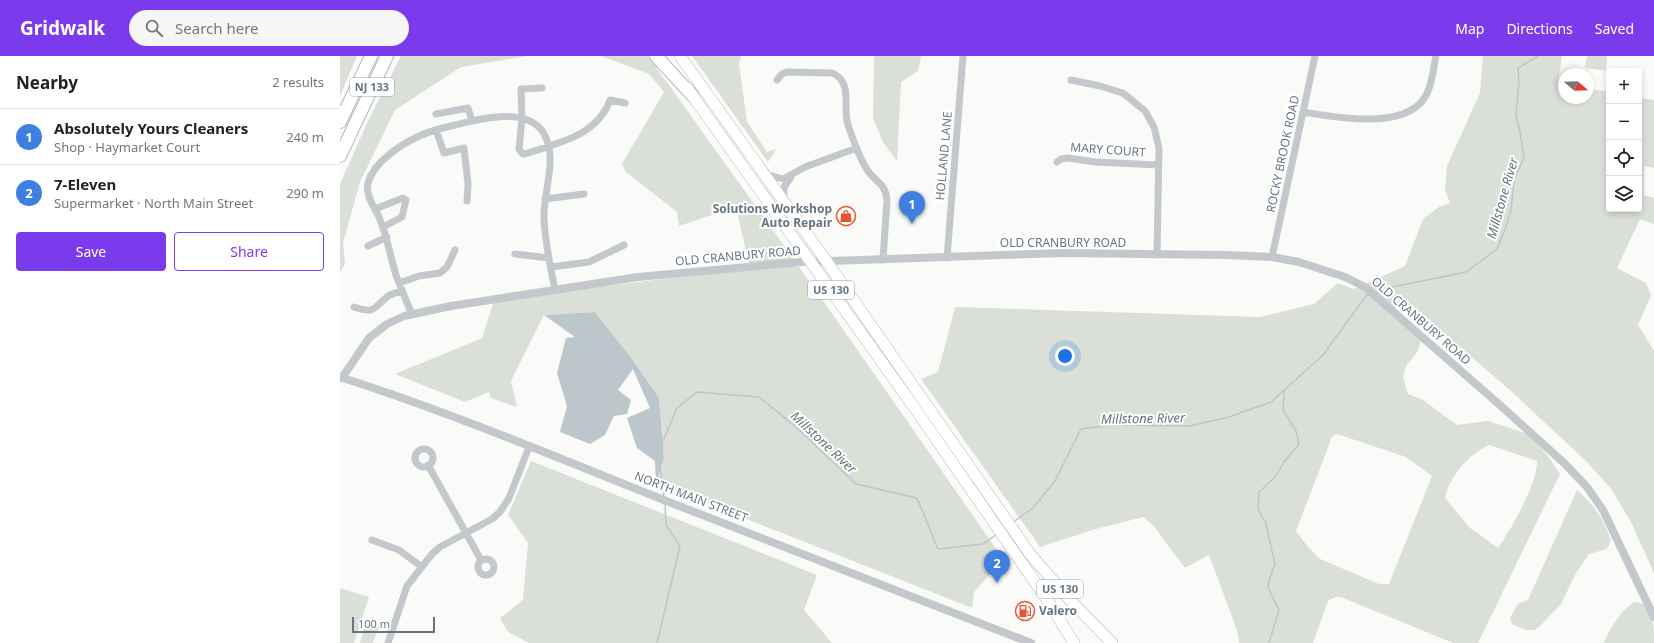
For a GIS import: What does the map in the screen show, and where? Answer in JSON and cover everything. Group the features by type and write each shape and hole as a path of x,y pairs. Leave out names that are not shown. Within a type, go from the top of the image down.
{"highway":[{"path":"340,118 363,56"},
{"name":"NJ 133","path":"340,122 370,56"},
{"name":"NJ 133","path":"340,156 387,56"},
{"path":"656,56 692,95"},
{"name":"US 130","path":"664,56 811,262 1009,534 1074,643"},
{"name":"US 130","path":"680,56 827,262 1001,523"},
{"name":"US 130","path":"1009,534 1112,643"}],"street":[{"name":"HOLLAND LANE","path":"947,258 963,56"},
{"name":"ROCKY BROOK ROAD","path":"1272,257 1315,56"},
{"path":"1303,112 1328,116 1363,118 1392,117 1405,114 1418,106 1427,93 1436,56"},
{"path":"777,80 786,72 832,74 841,78 846,87 846,118 857,148 867,170 880,182 886,193 887,200 883,260"},
{"path":"1071,80 1100,86 1123,93 1145,111 1154,127 1157,138 1158,165 1156,255"},
{"path":"542,88 521,89 522,118 519,149 520,152 526,154 580,135 588,130 601,118 610,100 625,103"},
{"path":"436,114 468,108 472,121"},
{"path":"412,314 399,283 387,237 369,195 367,185 379,163 410,141 436,130 490,117 522,118 533,122 546,137 548,146 549,172 545,199 544,225 555,290"},
{"path":"436,130 444,153 464,148 468,184 467,201"},
{"path":"764,174 783,179 793,175 805,167 857,148"},
{"name":"MARY COURT","path":"1057,162 1068,158 1095,162 1158,165"},
{"path":"786,205 784,188 793,175"},
{"path":"545,199 584,194"},
{"path":"375,209 403,198 406,200 402,217 383,227"},
{"path":"368,246 387,237"},
{"path":"551,267 589,262 624,245"},
{"path":"399,283 419,276 440,273 447,267 455,250"},
{"path":"516,254 549,258"},
{"name":"OLD CRANBURY ROAD","path":"341,379 362,347 378,330 394,320 412,314 451,306 638,277 811,262 1063,254 1226,255 1286,259 1314,266 1353,280 1365,287 1564,463 1587,487 1604,510 1654,617"},
{"path":"354,307 372,310 380,305 390,294 402,291"},
{"name":"NORTH MAIN STREET","path":"341,379 390,393 1031,643"},
{"path":"388,643 404,592 432,554 440,547 492,519 505,506 510,498 529,447"},
{"path":"428,465 482,560"},
{"path":"372,540 399,550 422,567"}],"shaded area":[{"path":"340,56 357,56 340,96"},
{"path":"401,56 527,56 461,67 395,110 360,182 343,243 345,264 340,272 340,184 367,123"},
{"path":"601,56 648,56 815,289 999,553 1000,563 974,592 972,608 656,483 664,458 659,398 632,359 595,312 544,315 511,381 517,407 491,398 489,392 465,402 395,374 482,338 494,300 750,268 736,207 679,226 677,212 626,172 622,164 664,92 649,74"},
{"path":"692,56 741,56 739,64 747,122 767,152 776,149 768,162"},
{"path":"874,56 921,56 918,71 901,82 897,161 883,142 873,118"},
{"path":"1483,56 1562,56 1560,68 1558,68 1558,104 1594,104 1594,89 1606,91 1606,212 1642,212 1642,98 1654,100 1654,168 1644,166 1644,195 1654,198 1654,224 1640,219 1617,268 1646,283 1651,295 1638,325 1654,351 1654,573 1631,522 1612,490 1586,461 1511,391 1460,347 1438,332 1402,298 1389,314 1422,338 1417,352 1406,366 1403,377 1408,394 1423,400 1457,425 1488,421 1528,434 1547,455 1560,474 1478,643 1453,643 1341,597 1335,597 1328,601 1313,643 1239,643 1237,630 1209,555 1185,568 1153,525 1143,517 1092,530 1040,547 921,379 938,372 955,307 1260,317 1314,304 1338,283 1354,289 1405,266 1423,219 1439,207 1450,203 1445,190 1447,166 1480,93","holes":["1337,434 1406,457 1432,476 1389,584 1379,584 1320,559 1308,547 1296,531 1332,437","1489,445 1537,461 1536,470 1529,493 1510,530 1498,548 1470,528 1445,498 1447,490 1455,474 1474,454"]},
{"path":"1587,56 1607,56 1606,71 1594,69 1594,68 1585,68"},
{"path":"595,312 632,359 659,398 664,458 656,483 655,461 637,448 627,418 650,408 633,369 618,390 631,400 627,414 614,416 605,435 590,444 560,432 567,406 557,373 566,338 575,337 544,315"},
{"path":"531,461 817,575 804,610 832,643 529,643 508,632 500,618 523,600 528,543 508,515"},
{"path":"1577,490 1598,513 1611,540 1607,549 1589,554 1576,573 1561,604 1535,630 1526,630 1512,624 1510,618 1518,604 1528,600"},
{"path":"340,588 369,597 354,643 340,643"},
{"path":"1635,602 1646,606 1652,617 1654,643 1604,643 1609,632 1621,614"},
{"path":"366,623 379,627 373,643 360,643"}],"waterway":[{"name":"Millstone River","path":"1376,293 1392,287 1466,272 1497,249 1511,210 1514,179 1524,158 1516,115 1519,81 1518,68 1538,56"},
{"name":"Millstone River","path":"1013,522 1033,508 1055,481 1081,429 1111,425 1190,426 1229,417 1271,402 1323,355 1366,296 1369,295"},
{"name":"Millstone River","path":"662,443 677,408 697,392 759,397 795,426 856,484 917,498 938,549 983,544 997,534"},
{"path":"1269,643 1279,610 1268,588 1270,577 1275,565 1266,524 1258,509 1259,492 1276,476 1284,462 1299,444 1296,431 1283,410 1284,392"},
{"name":"Millstone River","path":"660,466 664,498"},
{"name":"Millstone River","path":"657,643 680,546 666,525 665,503"}],"place":[{"name":"Solutions Workshop Auto Repair","path":"846,216"},
{"name":"Absolutely Yours Cleaners","path":"912,224"},
{"name":"7-Eleven","path":"997,583"},
{"name":"Valero","path":"1025,611"}]}
